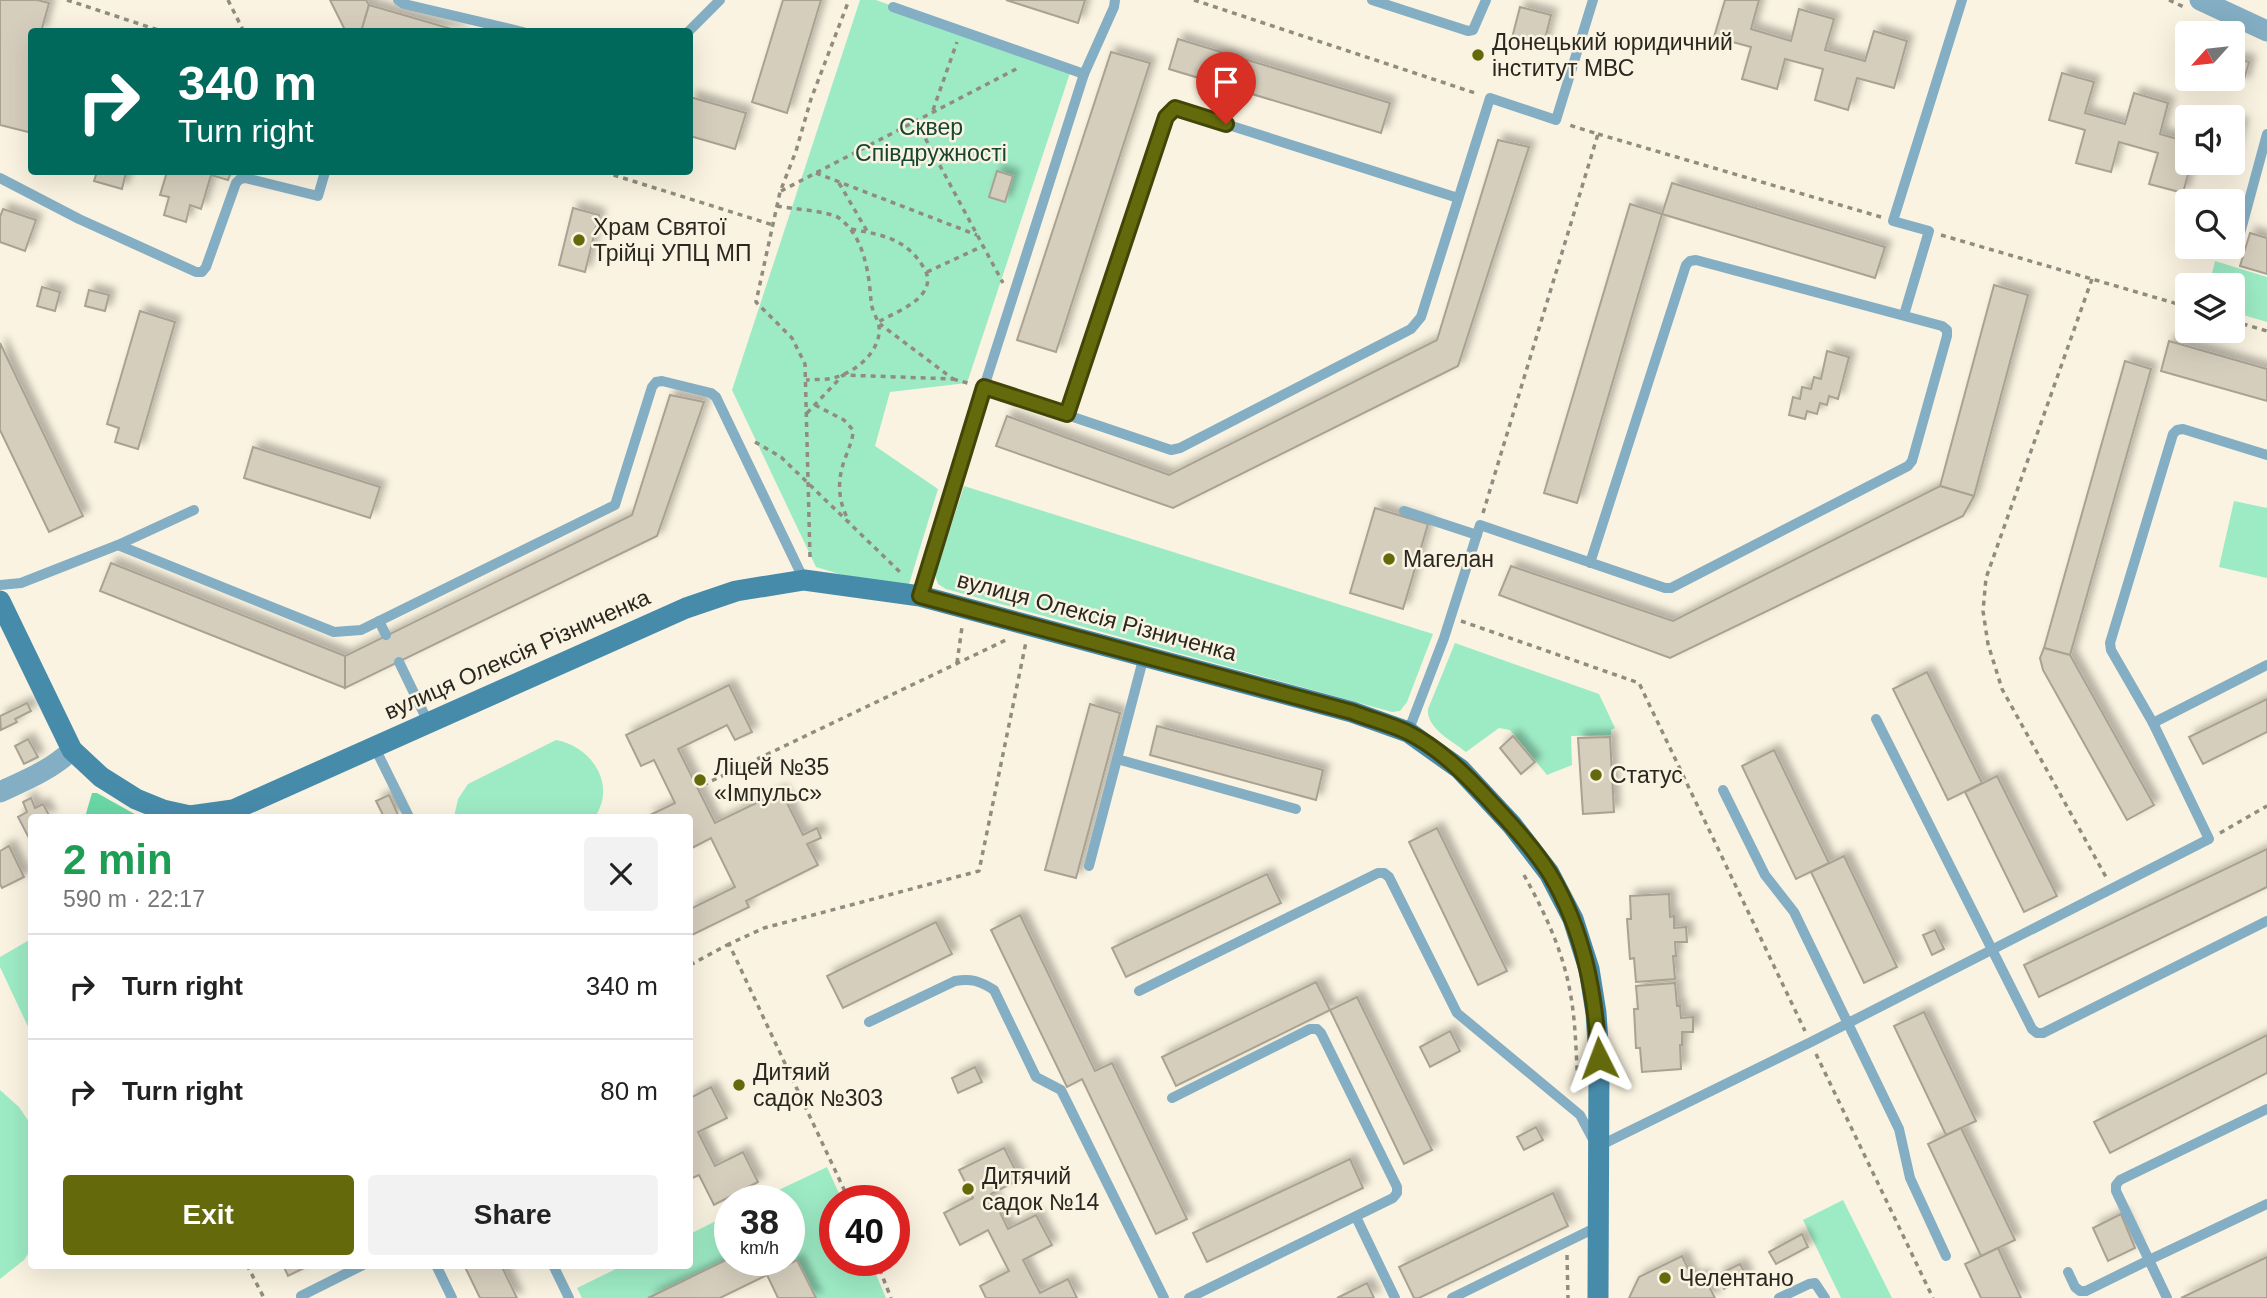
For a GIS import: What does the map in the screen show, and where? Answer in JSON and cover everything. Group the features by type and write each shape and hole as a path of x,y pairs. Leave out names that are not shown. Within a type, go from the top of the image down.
{"street":[{"path":"2200,0 2267,31"},
{"name":"вулиця Олексія Різниченка","path":"204,814 233,810 686,608 807,572 921,591 1144,656 1352,712 1408,732 1460,769 1512,825 1549,873 1573,919 1589,969 1599,1058 1598,1298"},
{"path":"0,601 72,750 45,771 0,792"},
{"name":"вулиця Олексія Різниченка","path":"72,750 101,777 136,799 181,814"}],"lane":[{"path":"398,0 404,4 506,28"},
{"path":"692,28 720,0"},
{"path":"921,591 1084,74 1115,0"},
{"path":"1372,0 1468,31 1473,30 1476,25 1486,0"},
{"path":"984,387 1162,448 1180,448 1411,329 1421,317 1490,98 1556,120 1593,0"},
{"path":"1904,315 1929,232 1893,221 1962,0"},
{"path":"893,7 1084,74"},
{"path":"1067,414 1166,117 1175,108 1458,198"},
{"path":"2245,215 2267,134"},
{"path":"0,178 79,219 196,272 202,272 236,183 240,179 318,196 324,175"},
{"path":"1404,511 1478,530 1671,588 1908,466 1912,461 1947,330 1942,326 1904,315 1696,260 1690,261 1686,265 1590,563"},
{"path":"118,545 334,632 361,630 615,505 652,387 656,382 662,381 714,394 807,572"},
{"path":"1139,991 1378,873 1384,873 1389,877 1457,1013 1580,1115 1597,1147 1811,1042 2209,839 2153,723 2110,647 2173,434 2183,429 2267,456"},
{"path":"0,585 21,583 118,545 194,510"},
{"path":"1408,732 1451,618 1478,530"},
{"path":"379,621 386,635"},
{"path":"1090,866 1144,656"},
{"path":"399,662 428,722"},
{"path":"2153,723 2267,665"},
{"path":"1876,719 2032,1029 2037,1033 2043,1033 2267,921"},
{"path":"374,746 408,814"},
{"path":"1117,759 1296,808"},
{"path":"1723,790 1765,875 1794,912 1899,1129 1910,1178 1946,1256"},
{"path":"869,1022 955,981 968,978 981,981 994,990 1036,1077 1061,1090 1164,1298"},
{"path":"1172,1098 1310,1030 1317,1029 1397,1193 1393,1198 1356,1217 1189,1298"},
{"path":"2167,1298 2116,1191 2116,1185 2120,1180 2267,1109"},
{"path":"2068,1272 2075,1287 2086,1291 2267,1204"},
{"path":"1356,1217 1395,1298"},
{"path":"1452,1298 1597,1227"},
{"path":"301,1296 355,1269"},
{"path":"438,1269 452,1298"},
{"path":"555,1269 569,1298"},
{"path":"1779,1298 1815,1283 1825,1298"}],"path":[{"path":"67,0 152,28"},
{"path":"228,0 242,28"},
{"path":"807,572 807,413 804,364 792,338 756,302 780,192 811,99 849,0"},
{"path":"1194,0 1490,98"},
{"path":"932,113 961,31"},
{"path":"780,192 1037,58"},
{"path":"1556,120 1893,221"},
{"path":"916,121 1012,301"},
{"path":"1478,530 1598,134"},
{"path":"817,173 977,235"},
{"path":"614,175 773,225"},
{"path":"838,181 867,233"},
{"path":"777,206 804,212 827,212 839,218 850,229 869,275 871,303 878,322 875,348 858,366 832,378 806,380"},
{"path":"850,229 900,242 909,248 927,272 929,282 923,293 878,322"},
{"path":"1929,232 2175,303"},
{"path":"927,272 983,246"},
{"path":"2092,279 1986,578 1983,611 1988,644 2002,689 2112,888"},
{"path":"807,413 843,375 953,379 878,322"},
{"path":"2245,325 2267,331"},
{"path":"815,405 844,420 853,430 852,442 840,474 839,492 842,506 852,525"},
{"path":"732,430 781,457 921,591"},
{"path":"1451,618 1639,683 1933,1298"},
{"path":"957,663 963,622"},
{"path":"703,785 1014,636 1001,633"},
{"path":"693,963 764,928 979,871 1026,640"},
{"path":"2209,839 2267,806"},
{"path":"1523,872 1548,919 1572,998 1580,1115"},
{"path":"729,944 842,1185"},
{"path":"1567,1242 1569,1298"},
{"path":"249,1269 264,1298"},
{"path":"882,1276 891,1298"}],"green space":[{"name":"Сквер Співдружності","path":"860,0 876,0 1071,70 967,383 890,392 875,446 938,489 906,594 816,567 732,390"},
{"path":"2215,261 2267,277 2267,322 2245,316 2245,273 2212,273"},
{"path":"964,486 1433,634 1407,702 1400,711 1392,712 946,589 938,584 935,575"},
{"path":"2234,501 2267,508 2267,578 2219,567"},
{"path":"1455,643 1599,694 1615,728 1611,730 1611,735 1571,736 1572,765 1547,775 1510,730 1499,728 1466,752 1441,734 1428,716 1428,709"},
{"path":"556,740 569,744 590,758 602,780 603,792 596,814 455,814 458,799 468,784"},
{"path":"92,793 97,793 135,814 86,814"},
{"path":"28,941 28,1027 0,967 0,957"},
{"path":"0,1090 19,1107 28,1120 28,1254 0,1279"},
{"path":"827,1167 835,1185 819,1185 819,1276 877,1276 886,1298 816,1298 805,1276 805,1185 789,1185"},
{"path":"1843,1200 1892,1298 1841,1298 1803,1220"},
{"path":"714,1222 714,1266 648,1298 582,1298 577,1288 616,1269 693,1269 693,1232"}],"building":[{"path":"0,0 37,0 49,3 42,28 28,28 28,132 0,125"},
{"path":"330,0 366,0 369,5 362,28 344,28"},
{"path":"783,0 821,0 787,113 752,102"},
{"path":"1006,0 1085,0 1078,23"},
{"path":"1725,0 1759,0 1751,29 1791,41 1799,9 1834,19 1825,50 1865,61 1874,31 1907,41 1894,88 1857,78 1848,110 1815,100 1823,69 1785,59 1777,89 1742,79 1751,47 1714,37"},
{"path":"369,5 448,28 362,28"},
{"path":"1520,7 1551,15 1543,47 1512,38"},
{"path":"1178,39 1390,103 1381,133 1169,69"},
{"path":"1111,52 1150,63 1056,352 1017,340"},
{"path":"2062,73 2094,82 2085,113 2125,124 2134,93 2168,103 2160,134 2175,138 2175,175 2188,175 2184,189 2175,191 2149,184 2158,153 2119,142 2111,172 2076,163 2085,130 2049,120"},
{"path":"693,98 746,113 735,149 693,137"},
{"path":"1498,140 1529,147 1458,366 1173,508 996,446 1007,416 1169,475 1437,340"},
{"path":"997,171 1013,176 1005,202 989,197"},
{"path":"96,175 125,175 122,189 94,181"},
{"path":"166,175 211,175 201,209 190,205 186,222 164,215 169,197 160,195"},
{"path":"211,175 230,175 228,180"},
{"path":"1672,183 1885,247 1875,278 1662,214"},
{"path":"1630,204 1662,214 1577,503 1544,493"},
{"name":"Храм Святої Трійці УПЦ МП","path":"573,208 599,215 585,272 559,265"},
{"path":"3,209 36,220 25,251 0,242 0,217"},
{"path":"2250,233 2267,238 2267,274 2240,266 2242,259 2245,259"},
{"path":"1994,285 2028,295 1974,496 1940,486"},
{"path":"42,287 60,292 55,311 37,306"},
{"path":"89,290 109,295 105,311 85,306"},
{"path":"140,311 175,322 138,449 115,442 119,428 107,424"},
{"path":"2169,341 2267,369 2267,401 2161,371"},
{"path":"0,343 83,516 49,532 0,430"},
{"path":"1827,351 1849,357 1838,399 1829,396 1827,405 1820,403 1817,414 1807,411 1805,419 1789,415 1793,397 1800,399 1802,387 1811,389 1814,377 1821,379"},
{"path":"2125,361 2151,369 2070,655 2044,648"},
{"path":"670,395 704,402 657,536 345,688 345,656 632,515"},
{"path":"253,447 380,487 370,518 244,478"},
{"path":"1940,486 1974,496 1963,516 1670,658 1499,595 1511,566 1673,621"},
{"name":"Магелан","path":"1375,508 1428,524 1403,609 1350,593"},
{"path":"111,563 345,656 345,688 100,591"},
{"path":"2044,648 2070,655 2154,805 2127,820 2043,670 2040,658"},
{"path":"1927,672 1982,783 1948,800 1893,689"},
{"path":"729,685 752,732 735,740 727,725 678,749 715,823 781,791 803,835 817,828 821,838 807,844 818,865 746,901 749,907 693,935 693,908 735,887 711,838 693,847 693,814 652,814 675,803 654,760 641,766 626,735"},
{"path":"2267,699 2267,732 2203,764 2189,737"},
{"path":"27,703 31,711 1,730 0,716"},
{"path":"1090,704 1120,713 1076,878 1045,870"},
{"path":"1157,726 1323,770 1316,800 1150,755"},
{"path":"1513,736 1535,762 1521,774 1500,748"},
{"name":"Статус","path":"1610,737 1614,812 1583,814 1578,738"},
{"path":"28,739 38,757 24,764 15,746"},
{"path":"1774,750 1829,863 1796,879 1742,766"},
{"path":"1997,776 2057,896 2024,912 1965,792"},
{"path":"389,795 398,814 382,814 376,801"},
{"path":"31,798 35,808 43,804 48,814 28,814 28,836 18,817 27,812 23,802"},
{"path":"1437,828 1507,971 1478,985 1409,842"},
{"path":"9,846 24,877 2,888 0,851"},
{"path":"2267,849 2267,887 2039,997 2024,965"},
{"path":"1844,856 1897,967 1864,983 1811,872"},
{"path":"1267,874 1281,903 1126,977 1112,948"},
{"path":"1669,894 1670,917 1674,916 1674,928 1686,927 1687,942 1675,942 1675,979 1636,982 1634,958 1630,959 1627,919 1631,919 1630,896"},
{"path":"1020,915 1095,1071 1112,1063 1187,1219 1156,1234 1082,1079 1067,1087 991,930"},
{"path":"936,922 952,954 843,1008 827,976"},
{"path":"1935,930 1944,949 1932,955 1923,935"},
{"path":"1316,982 1330,1010 1176,1086 1162,1057"},
{"path":"1675,983 1681,1018 1693,1017 1693,1032 1682,1032 1681,1069 1642,1072 1640,1048 1636,1048 1636,986"},
{"path":"1357,997 1432,1150 1404,1164 1330,1010"},
{"path":"1924,1012 1976,1121 1946,1135 1894,1026"},
{"path":"1450,1031 1460,1051 1430,1067 1420,1047"},
{"path":"2267,1035 2267,1073 2110,1153 2094,1122"},
{"path":"975,1067 982,1082 958,1093 952,1078"},
{"path":"711,1087 727,1118 698,1132 715,1166 743,1152 758,1182 752,1185 714,1185 714,1205 699,1175 693,1178 693,1096"},
{"path":"1536,1127 1543,1140 1524,1150 1517,1137"},
{"path":"1961,1128 2015,1240 1981,1256 1928,1144"},
{"path":"1004,1148 1020,1179 991,1194 1008,1229 1036,1215 1052,1245 1023,1260 1040,1293 1068,1279 1077,1298 986,1298 980,1286 1009,1271 988,1230 960,1245 944,1213 973,1198 959,1170"},
{"path":"1350,1159 1363,1188 1207,1262 1193,1233"},
{"path":"1553,1193 1568,1226 1419,1298 1414,1298 1399,1267"},
{"path":"2121,1214 2135,1248 2108,1261 2093,1228"},
{"path":"1802,1234 1808,1247 1776,1264 1769,1252"},
{"path":"1998,1248 2021,1298 1981,1298 1965,1264"},
{"name":"Челентано","path":"1682,1256 1693,1279 1703,1275 1715,1298 1629,1298 1639,1277"},
{"path":"2267,1257 2267,1298 2181,1298"},
{"path":"1740,1264 1747,1277 1724,1289 1717,1275"},
{"path":"714,1266 714,1276 765,1276 720,1298 648,1298"},
{"path":"285,1269 302,1269 288,1276"},
{"path":"466,1269 503,1269 517,1298 480,1298"},
{"path":"767,1276 805,1276 816,1298 778,1298"},
{"path":"1367,1283 1374,1298 1337,1298"}],"place":[{"name":"Донецький юридичний інститут МВС","path":"1478,55"},
{"name":"Храм Святої Трійці УПЦ МП","path":"579,240"},
{"name":"Магелан","path":"1389,559"},
{"name":"Статус","path":"1596,775"},
{"name":"Ліцей №35 «Імпульс»","path":"700,780"},
{"name":"Дитяий садок №303","path":"739,1085"},
{"name":"Дитячий садок №14","path":"968,1189"},
{"name":"Челентано","path":"1665,1278"}],"route":[{"path":"1226,124 1175,108 1166,117 1067,414 984,387 920,596 1352,712 1408,732 1460,769 1512,825 1549,873 1573,919 1589,969 1599,1058"}]}
